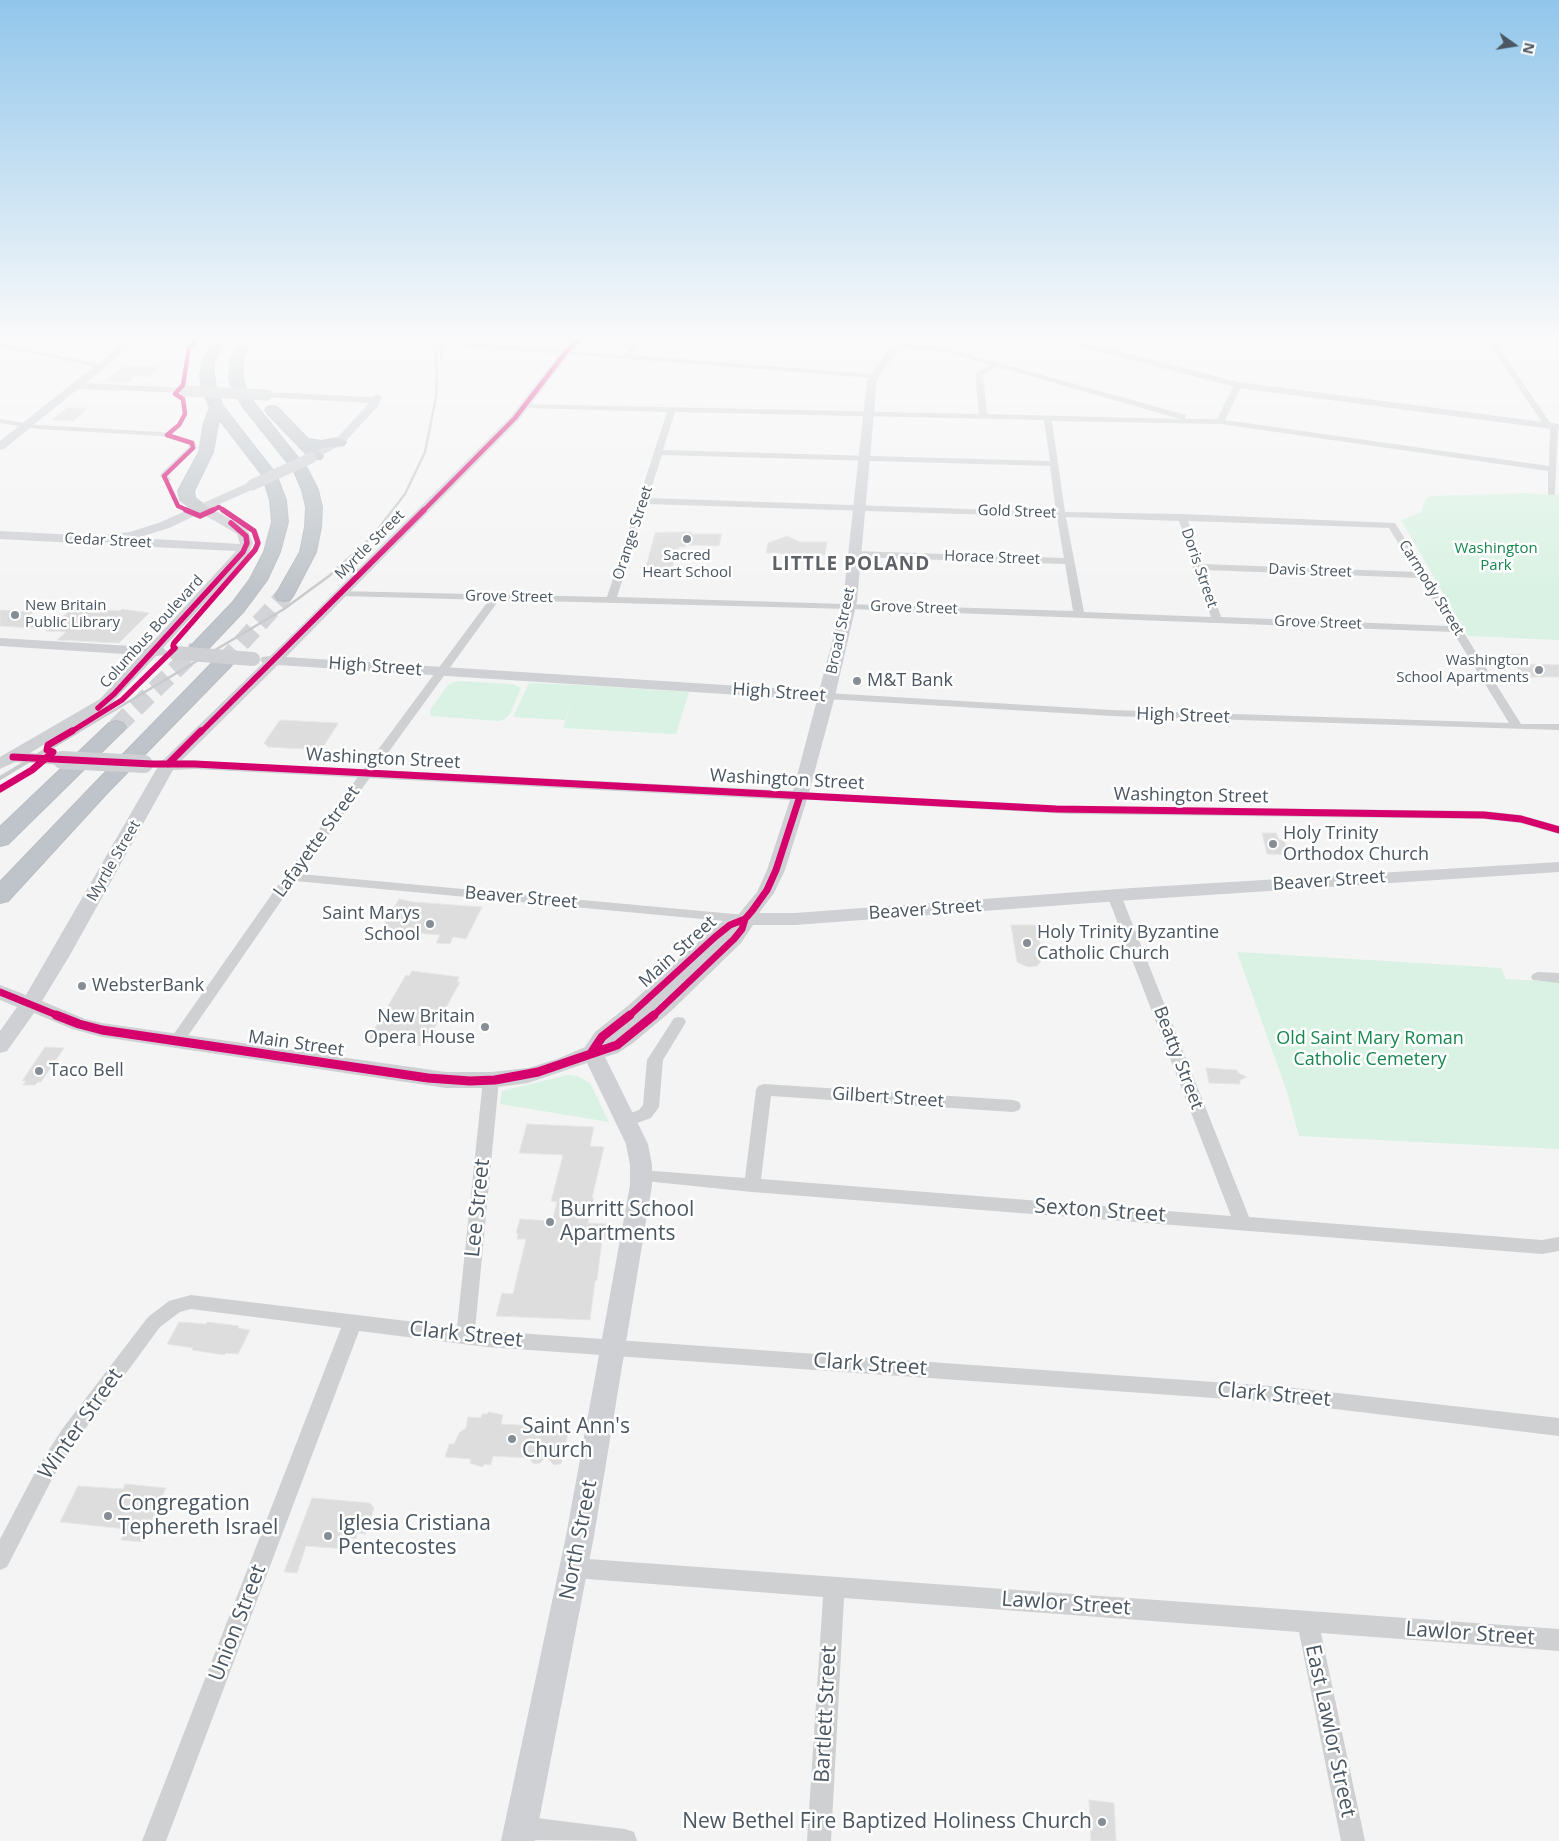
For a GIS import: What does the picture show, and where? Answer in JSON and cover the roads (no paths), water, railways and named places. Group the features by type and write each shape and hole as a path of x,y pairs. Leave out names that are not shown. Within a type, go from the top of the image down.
{"highway":[{"path":"202,509 188,500 186,493 206,452 211,423"},
{"path":"196,649 238,607 258,580 272,552 280,522 278,500 269,474 229,423"},
{"path":"264,423 297,463 305,476 311,494 314,522 310,547 301,568 284,596"},
{"path":"286,423 304,443 313,457"},
{"path":"304,443 321,445 339,442"},
{"path":"0,896 101,788 223,663"},
{"path":"0,839 116,727"}],"street":[{"path":"13,423 162,434 192,443 193,448 166,472 164,476 167,480"},
{"path":"0,447 31,423"},
{"path":"122,538 154,530 313,457 339,442 355,423"},
{"name":"Myrtle Street","path":"0,1046 30,1004 168,764 342,593 508,423"},
{"name":"Orange Street","path":"612,599 658,452 665,423"},
{"name":"Broad Street","path":"745,918 760,901 772,880 800,796 827,696 849,606 867,423"},
{"path":"1049,423 1061,514 1079,614"},
{"path":"1226,423 1552,469"},
{"path":"1524,423 1554,427 1552,493"},
{"path":"658,452 1054,464"},
{"name":"Gold Street","path":"643,501 1392,525"},
{"path":"202,509 242,531 247,540 245,548"},
{"name":"Doris Street","path":"1182,517 1197,567 1217,619"},
{"name":"Carmody Street","path":"1392,525 1517,727"},
{"name":"Cedar Street","path":"0,535 91,540 122,538 130,542 245,548"},
{"name":"Columbus Boulevard","path":"4,759 104,704 245,548"},
{"name":"Horace Street","path":"855,554 1070,561"},
{"name":"Davis Street","path":"1197,567 1423,575"},
{"name":"Grove Street","path":"342,593 849,606 1456,629"},
{"name":"Lafayette Street","path":"176,1042 291,877 496,597"},
{"name":"High Street","path":"0,642 1100,713 1559,727"},
{"name":"Washington Street","path":"4,759 195,764 1069,810 1475,814 1556,825"},
{"name":"Beaver Street","path":"291,877 745,918 795,919 1114,895 1559,867"},
{"name":"Beatty Street","path":"1114,895 1242,1222"},
{"name":"Main Street","path":"0,992 94,1029 428,1078 491,1080 538,1072 592,1052 615,1046 647,1022 734,939 742,929 745,918"},
{"path":"1538,977 1559,978"},
{"path":"626,1121 645,1114 651,1107 655,1060 679,1022"},
{"name":"North Street","path":"520,1835 574,1568 639,1204 642,1176 638,1148 592,1052"},
{"name":"Lee Street","path":"465,1336 491,1080"},
{"name":"Gilbert Street","path":"752,1186 764,1090 1013,1106"},
{"name":"Sexton Street","path":"642,1176 1542,1247 1559,1244"},
{"name":"Clark Street","path":"182,1304 204,1302 465,1336 1285,1395 1559,1427"},
{"name":"Winter Street","path":"0,1560 46,1471 70,1434 149,1328 165,1313 182,1304"},
{"name":"Union Street","path":"154,1841 353,1322"},
{"name":"Lawlor Street","path":"574,1568 1559,1640"},
{"name":"Bartlett Street","path":"819,1841 834,1587"},
{"name":"East Lawlor Street","path":"1308,1622 1353,1841"},
{"path":"520,1835 625,1841"}],"tunnel":[{"path":"223,663 284,596"},
{"path":"116,727 197,649"}],"railway":[{"path":"76,733 284,609 329,576 371,538 405,494 425,452 431,423"},
{"path":"0,778 78,731"}],"place":[{"name":"Sacred Heart School","path":"687,539"},
{"name":"New Britain Public Library","path":"15,615"},
{"name":"Washington School Apartments","path":"1539,670"},
{"name":"M&T Bank","path":"857,681"},
{"name":"Holy Trinity Orthodox Church","path":"1273,844"},
{"name":"Saint Marys School","path":"430,924"},
{"name":"Holy Trinity Byzantine Catholic Church","path":"1027,943"},
{"name":"WebsterBank","path":"82,986"},
{"name":"New Britain Opera House","path":"485,1027"},
{"name":"Taco Bell","path":"39,1071"},
{"name":"Burritt School Apartments","path":"550,1222"},
{"name":"Saint Ann's Church","path":"512,1439"},
{"name":"Congregation Tephereth Israel","path":"108,1516"},
{"name":"Iglesia Cristiana Pentecostes","path":"328,1536"},
{"name":"New Bethel Fire Baptized Holiness Church","path":"1102,1822"}],"district":[{"name":"LITTLE POLAND","path":"851,565"}],"park label":[{"name":"Washington Park","path":"1496,558"},
{"name":"Old Saint Mary Roman Catholic Cemetery","path":"1370,1049"}]}
